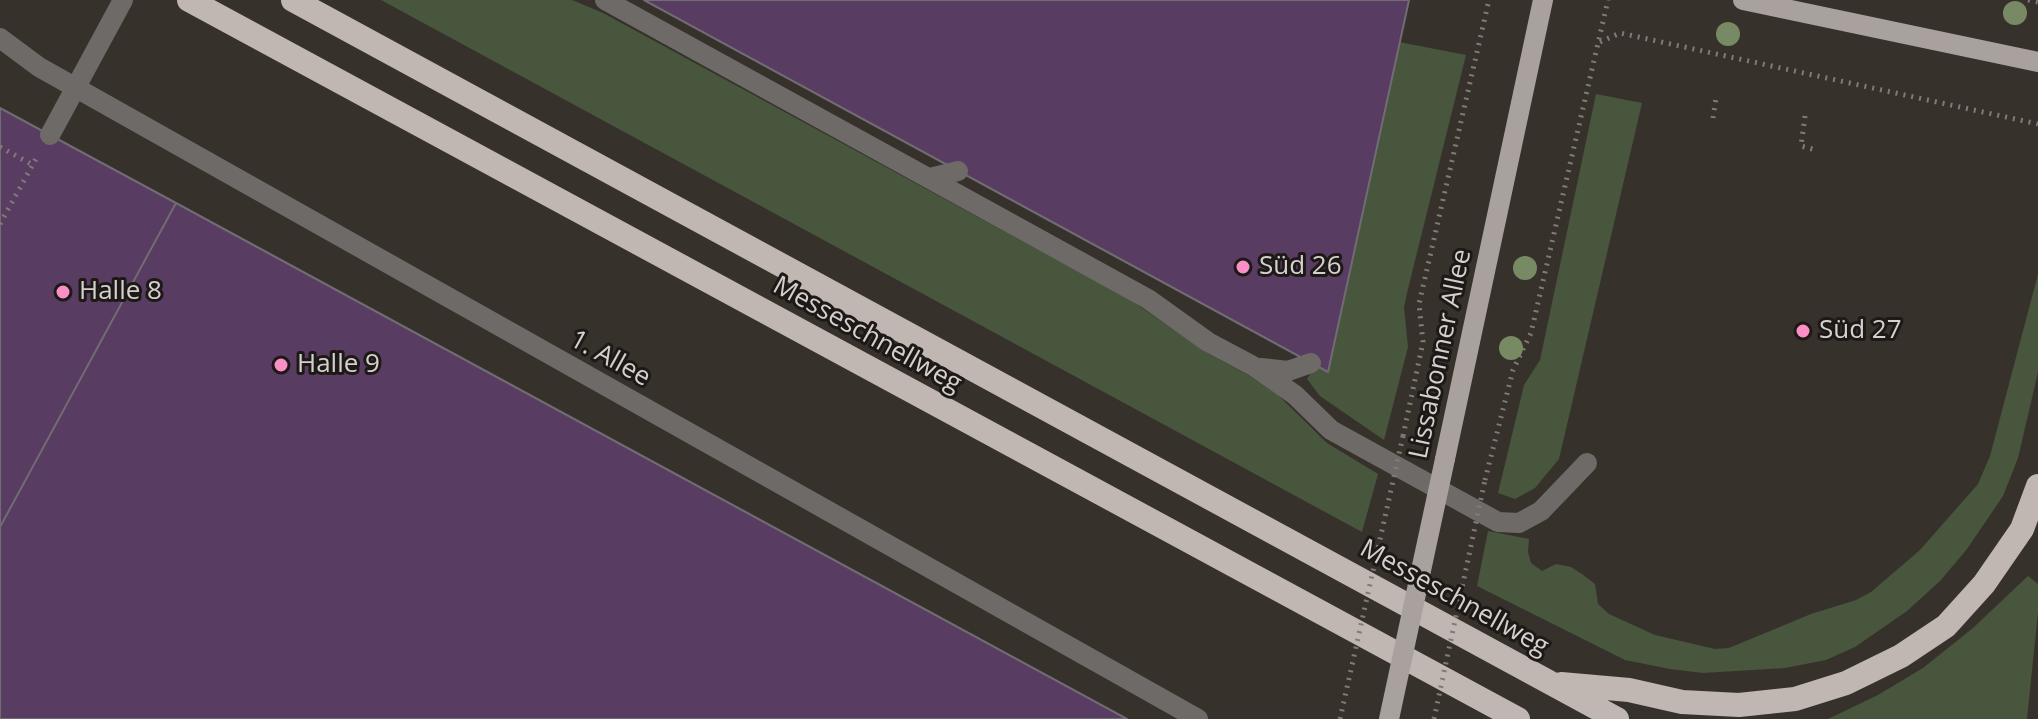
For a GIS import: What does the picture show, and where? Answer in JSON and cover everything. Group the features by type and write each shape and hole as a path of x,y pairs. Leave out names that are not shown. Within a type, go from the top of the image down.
{"highway":[{"name":"Messeschnellweg","path":"189,0 1518,719"},
{"name":"Messeschnellweg","path":"293,0 1617,719"},
{"path":"1552,684 1629,690 1682,702 1739,705 1795,699 1846,683 1901,656 1946,626 1984,584 2022,529 2038,486"}],"main road":[{"name":"Lissabonner Allee","path":"1389,719 1543,0"},
{"path":"1743,0 2038,62"}],"street":[{"path":"50,135 123,0"},
{"path":"605,0 1148,299 1208,342 1255,367 1295,395 1331,430 1498,522 1519,523 1541,511 1587,463"},
{"name":"1. Allee","path":"0,38 39,67 1198,719"},
{"path":"930,178 958,171"},
{"path":"1255,367 1288,371 1311,363"}],"path":[{"path":"1340,719 1423,342 1419,304 1489,0"},
{"path":"1434,719 1485,480 1513,370 1531,333 1608,0"},
{"path":"2028,0 2038,2"},
{"path":"1599,43 1620,33 2038,124"},
{"path":"1713,118 1716,98"},
{"path":"1805,116 1801,146 1816,150"},
{"path":"0,224 50,135"},
{"path":"0,147 33,165"}],"green space":[{"path":"381,0 572,0 603,13 1132,301 1209,354 1278,395 1327,443 1378,474 1362,532"},
{"path":"1399,42 1466,55 1404,307 1408,347 1384,440 1320,396 1307,379 1315,366 1328,372"},
{"path":"1596,94 1642,103 1559,459 1535,488 1515,499 1498,493 1524,385 1540,360"},
{"path":"2038,274 2038,372 2018,458 2003,496 1967,549 1940,581 1907,611 1855,647 1826,660 1785,668 1703,673 1670,669 1625,660 1477,586 1488,531 1529,539 1531,563 1542,571 1556,564 1571,567 1582,574 1595,584 1598,604 1609,614 1655,635 1715,649 1729,648 1871,592 1920,550 1978,484 1990,456"},
{"path":"2028,576 2038,584 2038,612 2027,719 1828,719 1878,695 1923,668 1973,628"}],"building":[{"name":"Süd 26","path":"644,0 1409,0 1328,372"},
{"name":"Halle 8","path":"0,108 176,203 0,527"},
{"name":"Halle 9","path":"176,203 1127,719 0,719 0,527"}],"place":[{"name":"Süd 26","path":"1243,267"},
{"name":"Halle 8","path":"63,292"},
{"name":"Süd 27","path":"1803,331"},
{"name":"Halle 9","path":"281,365"}]}
